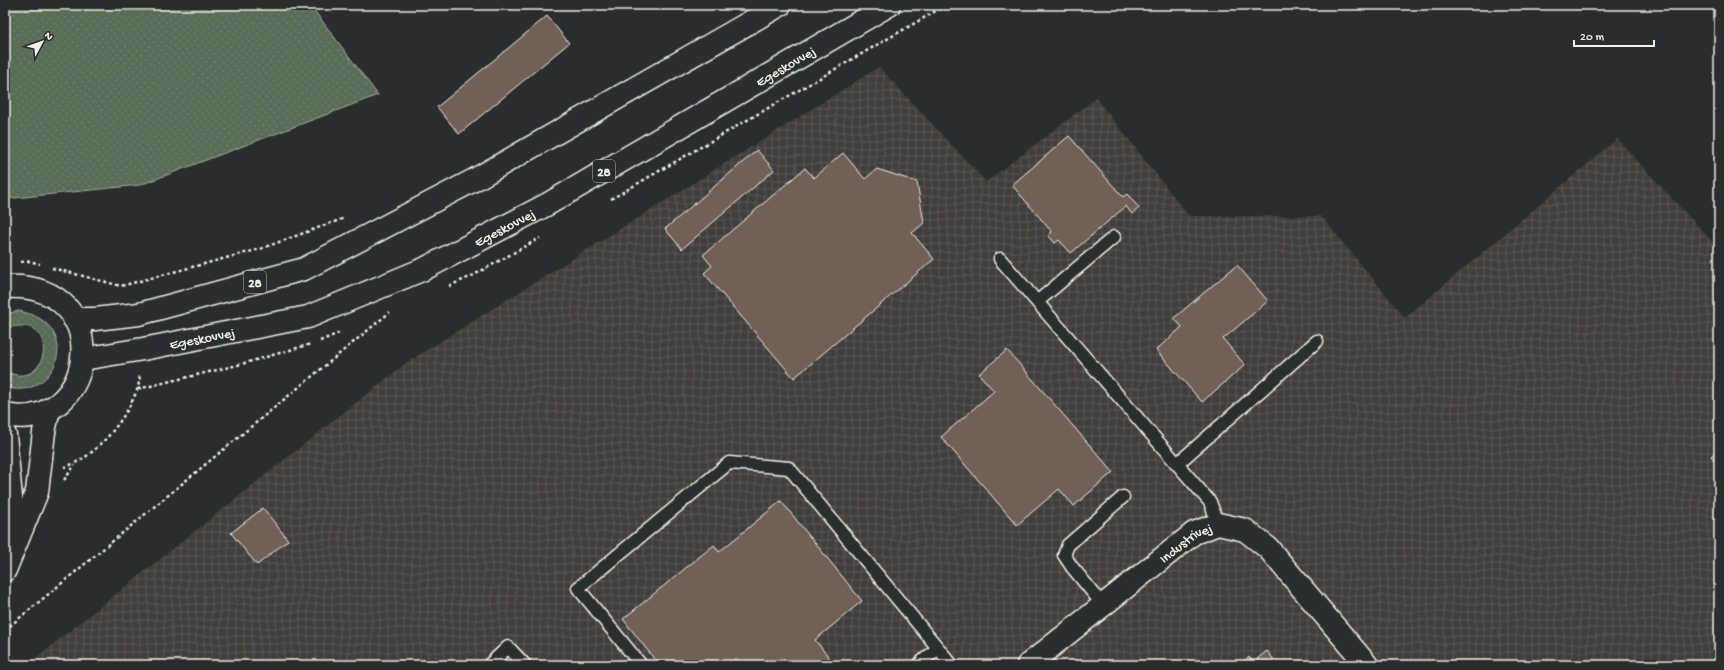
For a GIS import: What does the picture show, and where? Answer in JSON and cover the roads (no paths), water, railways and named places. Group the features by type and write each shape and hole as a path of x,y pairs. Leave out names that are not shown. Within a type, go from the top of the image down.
{"main road":[{"name":"28","path":"74,319 95,319 138,314 304,269 474,180 780,5"},
{"name":"Egeskovvej","path":"83,359 308,317 424,269 548,204 889,5"},
{"path":"5,287 21,286 52,295 64,305 74,319 80,331 83,345 83,359 79,374 72,388 62,400 49,409 32,416 13,417 5,415"},
{"path":"6,568 37,492 44,432 49,409"},
{"path":"5,435 11,498 6,568"},
{"name":"Industrivej","path":"1028,665 1194,533 1218,524 1245,530 1268,548 1366,665"}],"lane":[{"path":"1037,302 1114,237"},
{"path":"1000,258 1210,502 1218,524"},
{"path":"1177,464 1317,341"},
{"path":"641,665 578,588 729,463 789,468 952,665"},
{"path":"1104,605 1072,567 1064,554 1068,544 1123,497"},
{"path":"489,665 508,647 525,665"},
{"path":"918,665 938,648"}]}
